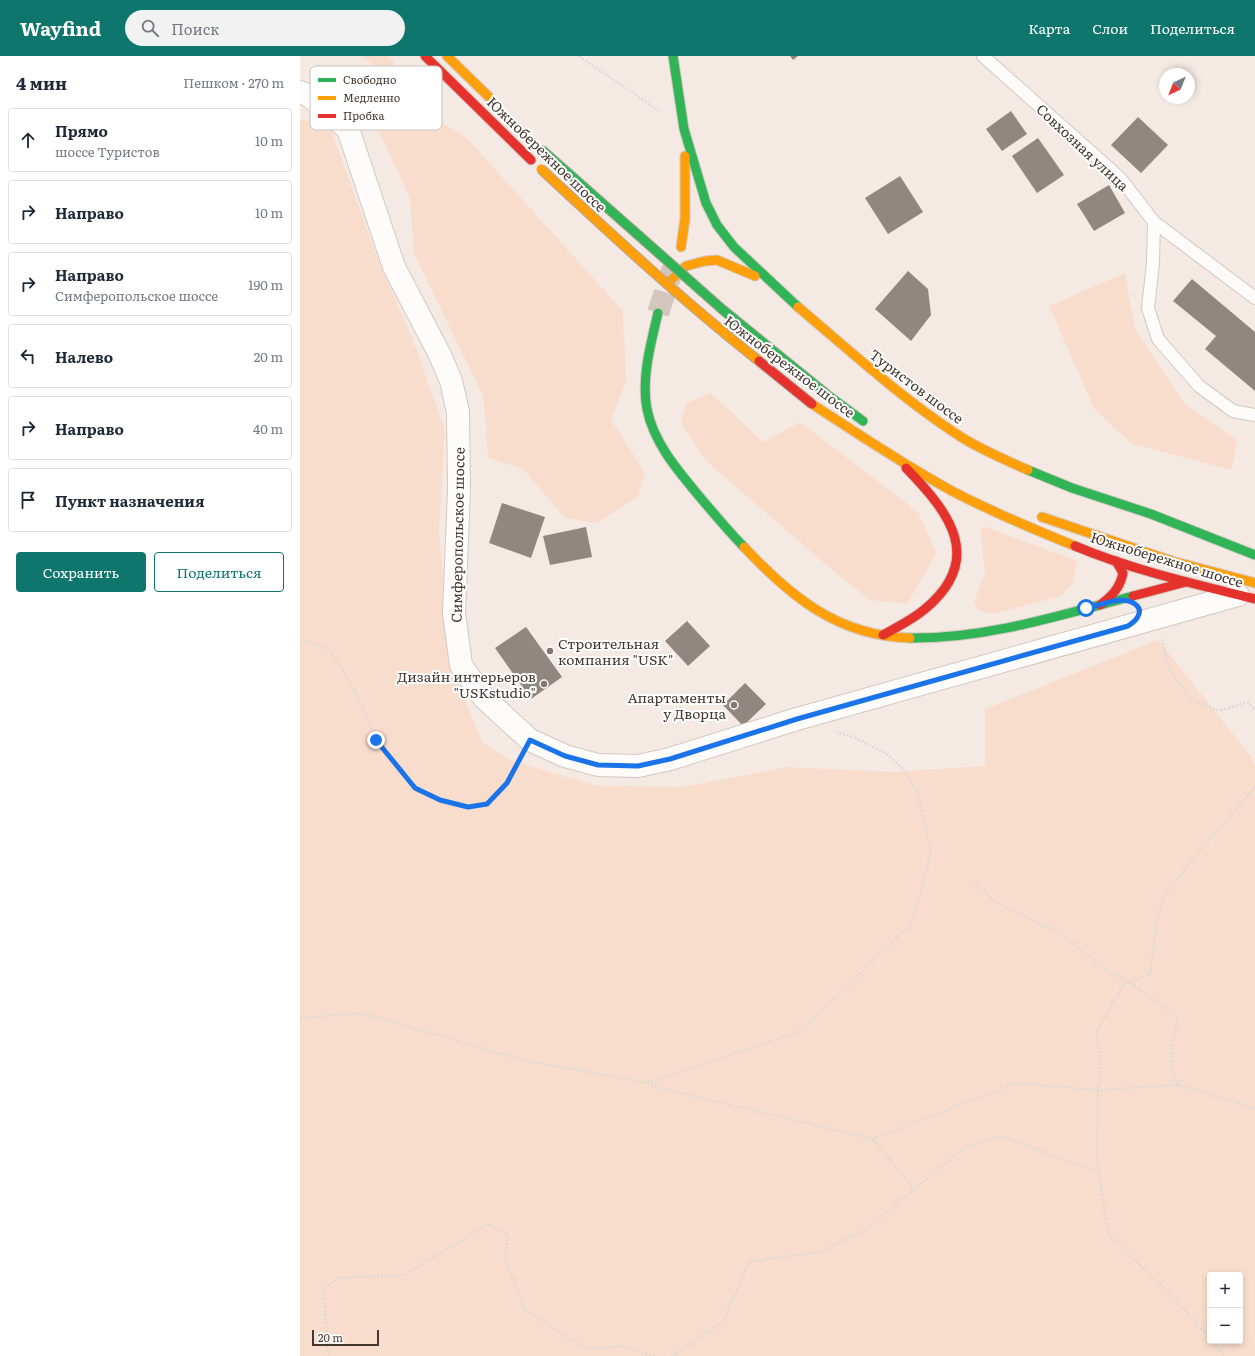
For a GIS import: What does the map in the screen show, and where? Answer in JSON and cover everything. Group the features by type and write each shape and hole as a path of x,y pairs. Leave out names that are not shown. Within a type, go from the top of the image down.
{"main road":[{"name":"Южнобережное шоссе","path":"425,56 435,66"},
{"name":"Южнобережное шоссе","path":"447,56 498,106"},
{"name":"Туристов шоссе","path":"673,56 684,129 686,219 681,246"},
{"name":"Южнобережное шоссе","path":"442,73 531,160 718,329 812,404 896,459 953,491 1022,524 1102,557 1186,582 1249,592"},
{"name":"Туристов шоссе","path":"684,129 706,203 717,225 734,247 784,295 875,373 919,408 956,434 1008,461 1058,482 1151,514 1255,556"},
{"name":"Южнобережное шоссе","path":"539,147 705,295 825,392 869,425"},
{"path":"669,282 686,266 705,261 717,260 731,264 759,278 784,295"},
{"path":"658,312 648,366 646,388 647,409 655,433 667,455 720,521 747,551 780,582 819,612 848,627 897,638 932,638 962,635 1007,628 1098,606 1186,582"},
{"path":"883,635 909,621 926,608 944,590 955,571 958,554 955,533 947,516 926,487 896,459"},
{"name":"Южнобережное шоссе","path":"1034,514 1172,561 1249,592"},
{"path":"1098,606 1113,594 1121,583 1123,573 1116,561"}],"street":[{"name":"Симферопольское шоссе","path":"300,92 310,97"},
{"name":"Симферопольское шоссе","path":"348,130 394,267 440,354 452,381 458,412 459,490 454,613 461,665 484,698 530,740 565,756 598,765 638,766 670,759 797,719 1249,592"},
{"path":"1120,600 1131,601 1140,609 1137,619 1128,626"}],"lane":[{"name":"Совхозная улица","path":"983,56 1120,178 1154,222 1255,298"},
{"path":"1154,222 1153,263 1148,308 1158,339 1199,386 1233,411 1255,415"}],"path":[{"path":"579,56 684,129"},
{"path":"1158,618 1169,670 1191,699 1219,711 1248,702 1255,710"},
{"path":"300,640 329,649 351,683 376,740 415,788 440,800 468,807 487,804 507,783 530,740"},
{"path":"647,1083 803,1030 913,921 931,852 917,791 902,767 888,754 855,738 833,731"},
{"path":"1207,1335 1169,1293 1108,1234 1097,1159 1098,1090 1101,1072 1097,1031 1124,984 1150,974 1157,919 1164,896 1193,859 1255,787"},
{"path":"975,884 998,904 1055,929 1110,973 1129,982 1160,1003 1178,1019 1171,1046 1173,1073 1178,1086"},
{"path":"300,1018 361,1013 527,1061 647,1083 672,1091 873,1139 1017,1083 1098,1090 1178,1086 1255,1108"},
{"path":"672,1356 723,1322 749,1262 821,1252 866,1228 965,1147 1002,1136 1099,1172"},
{"path":"873,1139 914,1189"},
{"path":"328,1356 324,1289 338,1278 404,1275 489,1224 508,1235 506,1259 525,1310 586,1349 622,1346 655,1356"},
{"path":"1215,1344 1225,1356"}],"shaded area":[{"path":"361,56 388,56 394,62 394,66 375,66"},
{"path":"300,119 310,121 310,130 331,130 378,260 412,337 445,430 439,533 453,672 483,743 512,761 599,786 682,787 787,767 893,772 985,766 985,709 1158,640 1251,756 1255,766 1255,1356 300,1356"},
{"path":"442,122 466,137 623,311 626,382 611,420 645,472 638,497 596,523 565,518 523,469 488,458 483,396 414,254 410,199 379,130 442,130"},
{"path":"1125,273 1135,329 1184,403 1237,440 1232,470 1132,444 1094,409 1049,306"},
{"path":"711,393 763,442 800,422 918,512 937,553 907,604 870,600 837,574 707,462 681,424 686,403"},
{"path":"983,526 1077,561 1073,583 1061,596 992,614 978,610 974,602 985,572 980,533"}],"building":[{"path":"790,56 798,56 793,60"},
{"path":"1011,111 1027,134 1002,151 986,129"},
{"path":"1138,117 1168,145 1141,173 1111,145"},
{"path":"1038,138 1064,175 1037,193 1012,156"},
{"path":"900,176 923,212 888,234 865,198"},
{"path":"1109,185 1125,213 1094,231 1077,204"},
{"path":"908,271 928,289 931,315 911,341 875,309"},
{"path":"1192,279 1255,332 1255,391 1205,349 1216,336 1173,301"},
{"path":"502,503 545,517 531,558 489,543"},
{"path":"586,527 592,557 550,565 543,536"},
{"path":"687,621 710,646 688,666 665,641"},
{"path":"526,627 562,677 531,699 495,648"},
{"path":"745,683 766,704 743,726 723,705"}],"tunnel":[{"path":"658,313 673,268"}],"traffic: fast":[{"path":"673,56 684,129 706,203 717,225 734,247 798,307"},
{"path":"542,150 723,310 825,393"},
{"path":"658,313 650,348 645,385 645,397 651,422 662,447 678,470 744,547"},
{"path":"825,393 863,421"},
{"path":"1028,470 1072,488 1151,514 1255,555"},
{"path":"910,638 967,635 995,630 1051,618 1133,596"}],"traffic: slow":[{"path":"447,56 489,97"},
{"path":"681,247 685,219 685,156"},
{"path":"541,169 675,291 759,361"},
{"path":"669,282 686,266 705,261 717,260 755,276"},
{"path":"798,307 875,372 934,419 990,453 1028,470"},
{"path":"812,404 899,460 952,491 1028,527 1075,546"},
{"path":"1042,517 1172,561 1255,583"},
{"path":"744,547 780,582 798,597 838,622 860,630 884,636 910,638"}],"traffic: jam":[{"path":"425,56 435,66"},
{"path":"442,73 531,160"},
{"path":"759,361 812,404"},
{"path":"883,635 920,613 943,590 954,572 957,554 954,537 947,519 936,502 906,468"},
{"path":"1075,546 1097,555 1141,569 1255,599"},
{"path":"1100,605 1115,591 1122,578 1123,573 1116,561"},
{"path":"1133,596 1186,582"}],"place":[{"name":"Строительная компания \"USK\"","path":"550,651"},
{"name":"Дизайн интерьеров \"USKstudio\"","path":"544,684"},
{"name":"Апартаменты у Дворца","path":"734,705"}],"route":[{"path":"376,740 415,788 440,800 468,807 487,804 507,783 530,740 565,756 598,765 638,766 670,759 797,719 1128,626 1137,619 1140,613 1140,609 1131,601 1120,600 1086,608"}]}
